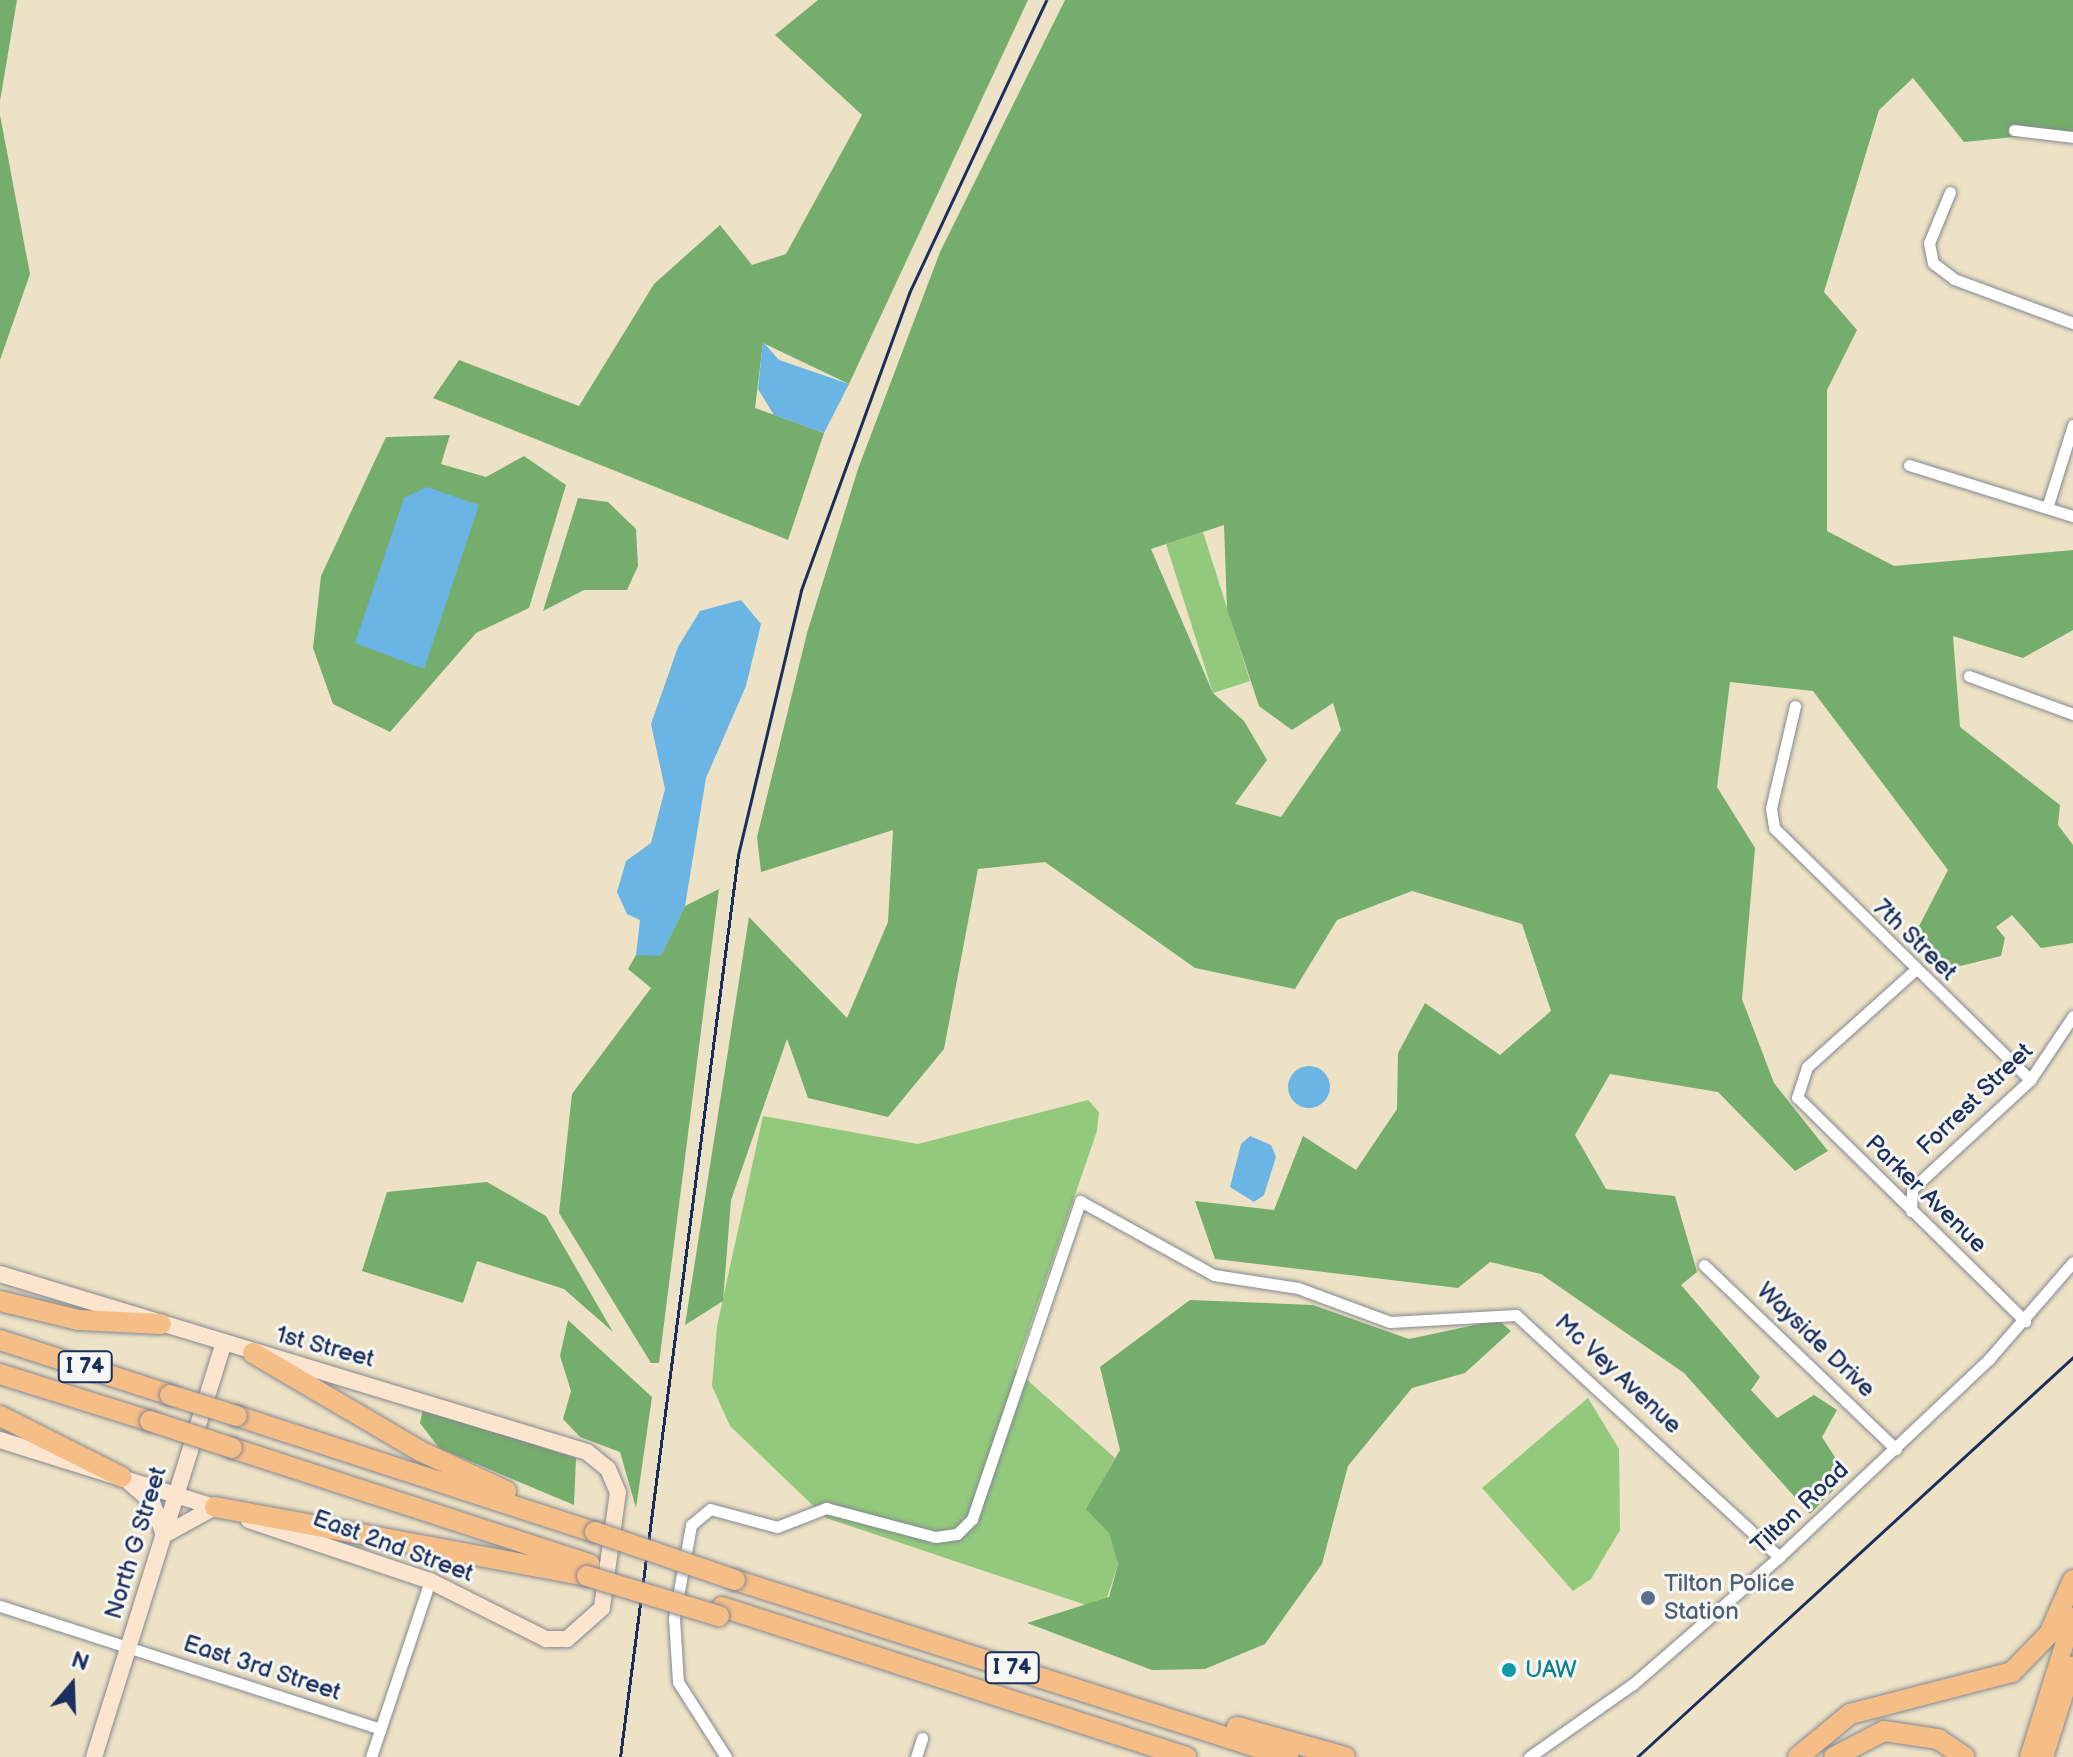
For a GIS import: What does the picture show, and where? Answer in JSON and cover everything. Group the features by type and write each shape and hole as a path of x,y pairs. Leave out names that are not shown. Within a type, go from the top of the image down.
{"highway":[{"path":"0,1301 79,1320 161,1324"},
{"name":"I 74","path":"0,1340 1288,1757"},
{"path":"253,1353 420,1451 574,1525"},
{"name":"I 74","path":"0,1374 232,1448 589,1570 1186,1757"},
{"path":"0,1416 122,1477"},
{"path":"215,1507 589,1570"},
{"path":"1798,1757 1850,1714 2012,1672 2049,1634 2073,1580"},
{"path":"951,1648 1345,1757"},
{"path":"1084,1724 1158,1757"},
{"path":"1834,1757 1884,1731 1938,1739 1965,1757"}],"main road":[{"path":"2029,1757 2073,1617"},
{"path":"2044,1757 2073,1666"}],"street":[{"path":"2014,130 2073,137"},
{"path":"1950,192 1929,243 1933,263 1954,279 2073,323"},
{"path":"2047,508 2073,425"},
{"path":"1909,465 2073,516"},
{"path":"1969,676 2073,714"},
{"name":"7th Street","path":"1795,706 1771,808 1774,828 2030,1080"},
{"name":"Parker Avenue","path":"1915,970 1807,1067 1797,1097 2025,1321"},
{"name":"Forrest Street","path":"1911,1211 1912,1189 2030,1080 2073,1016"},
{"name":"Mc Vey Avenue","path":"726,1757 678,1682 674,1618 685,1538 710,1509 777,1527 826,1508 935,1537 957,1534 972,1519 1080,1201 1214,1275 1298,1288 1390,1322 1516,1315 1779,1557"},
{"name":"Tilton Road","path":"1529,1757 1633,1684 1779,1557 1896,1449 2025,1321 2073,1262"},
{"name":"Wayside Drive","path":"1704,1265 1896,1449"},
{"name":"1st Street","path":"0,1274 253,1353 308,1363 587,1452 608,1469 618,1492 613,1568 602,1608 588,1627"},
{"name":"North G Street","path":"94,1757 224,1343"},
{"name":"East 2nd Street","path":"0,1440 176,1494 430,1581 546,1639 567,1639 588,1627"},
{"path":"122,1477 152,1502 164,1535 215,1507"},
{"path":"371,1757 430,1581"},
{"name":"East 3rd Street","path":"0,1606 381,1729"},
{"path":"916,1757 922,1738"}],"green space":[{"path":"0,0 17,0 0,101"},
{"path":"818,0 1028,0 849,384 763,343 755,408 824,433 788,540 433,398 459,360 579,406 654,284 720,225 752,265 786,254 862,115 775,35"},
{"path":"1065,0 2073,0 2073,131 1964,142 1913,78 1879,110 1824,292 1857,330 1827,390 1827,531 1894,566 2073,550 2073,630 2023,658 1953,636 1960,727 2060,805 2058,825 2073,845 2073,943 2041,948 2012,915 1996,927 2005,938 2001,956 1944,970 1916,932 1948,870 1813,691 1730,682 1717,787 1755,848 1742,999 1774,1083 1828,1151 1795,1171 1718,1092 1610,1074 1575,1135 1606,1189 1675,1196 1697,1272 1681,1285 1760,1377 1751,1390 1777,1418 1814,1395 1837,1410 1822,1437 1847,1476 1810,1514 1684,1373 1541,1274 1490,1262 1458,1288 1215,1259 1195,1201 1274,1210 1303,1136 1356,1170 1397,1109 1398,1053 1425,1003 1500,1055 1551,1011 1522,924 1412,891 1337,920 1295,989 1195,968 1045,862 978,869 944,1049 888,1117 808,1098 787,1039 731,1200 723,1301 685,1325 749,917 847,1018 888,922 893,830 761,872 757,837 807,633 858,469 940,252","holes":["1224,525 1227,609 1259,706 1292,730 1333,703 1341,730 1281,817 1235,804 1267,760 1244,721 1213,693 1151,549"]},
{"path":"0,115 30,274 0,360"},
{"path":"450,435 441,464 486,477 524,456 566,485 529,608 476,633 390,732 333,704 313,648 321,576 386,437"},
{"path":"578,498 608,502 636,529 638,566 627,590 584,590 543,611"},
{"path":"1203,532 1250,681 1213,693 1166,544"},
{"path":"719,889 659,1363 651,1363 559,1213 572,1094 651,988 628,969 636,955 661,955 685,906"},
{"path":"1088,1100 1099,1112 1097,1131 1015,1369 1115,1458 1087,1509 1110,1533 1118,1564 1105,1604 1092,1607 826,1518 730,1426 712,1386 717,1326 763,1116 918,1144"},
{"path":"487,1182 546,1216 613,1332 564,1289 477,1261 463,1303 362,1271 387,1192"},
{"path":"1190,1300 1313,1305 1409,1339 1498,1320 1511,1331 1465,1373 1412,1388 1348,1466 1322,1564 1265,1644 1205,1669 1152,1670 1027,1623 1109,1597 1118,1564 1109,1533 1086,1509 1120,1450 1100,1367"},
{"path":"568,1320 652,1397 636,1508 620,1452 580,1437 563,1419 571,1391 560,1356"},
{"path":"1588,1398 1619,1449 1620,1530 1591,1579 1573,1591 1482,1488"},
{"path":"423,1409 576,1458 574,1505 439,1448 420,1423"}],"water":[{"path":"763,342 779,360 849,384 824,433 774,415 758,389"},
{"path":"427,487 479,505 424,669 355,643 404,498"},
{"path":"741,600 761,624 746,686 706,778 685,906 661,956 636,955 640,920 627,914 617,892 626,861 651,843 665,789 651,724 678,647 700,611"},
{"path":"1309,1066 1324,1072 1330,1087 1324,1102 1309,1108 1294,1102 1288,1087 1294,1072"},
{"path":"1250,1136 1271,1145 1276,1157 1264,1195 1254,1202 1230,1187 1241,1144"}],"railway":[{"path":"620,1757 738,855 801,590 909,293 1046,0"},
{"path":"1637,1757 2073,1357"}],"place":[{"name":"Tilton Police Station","path":"1648,1598"},
{"name":"UAW","path":"1509,1670"}]}
